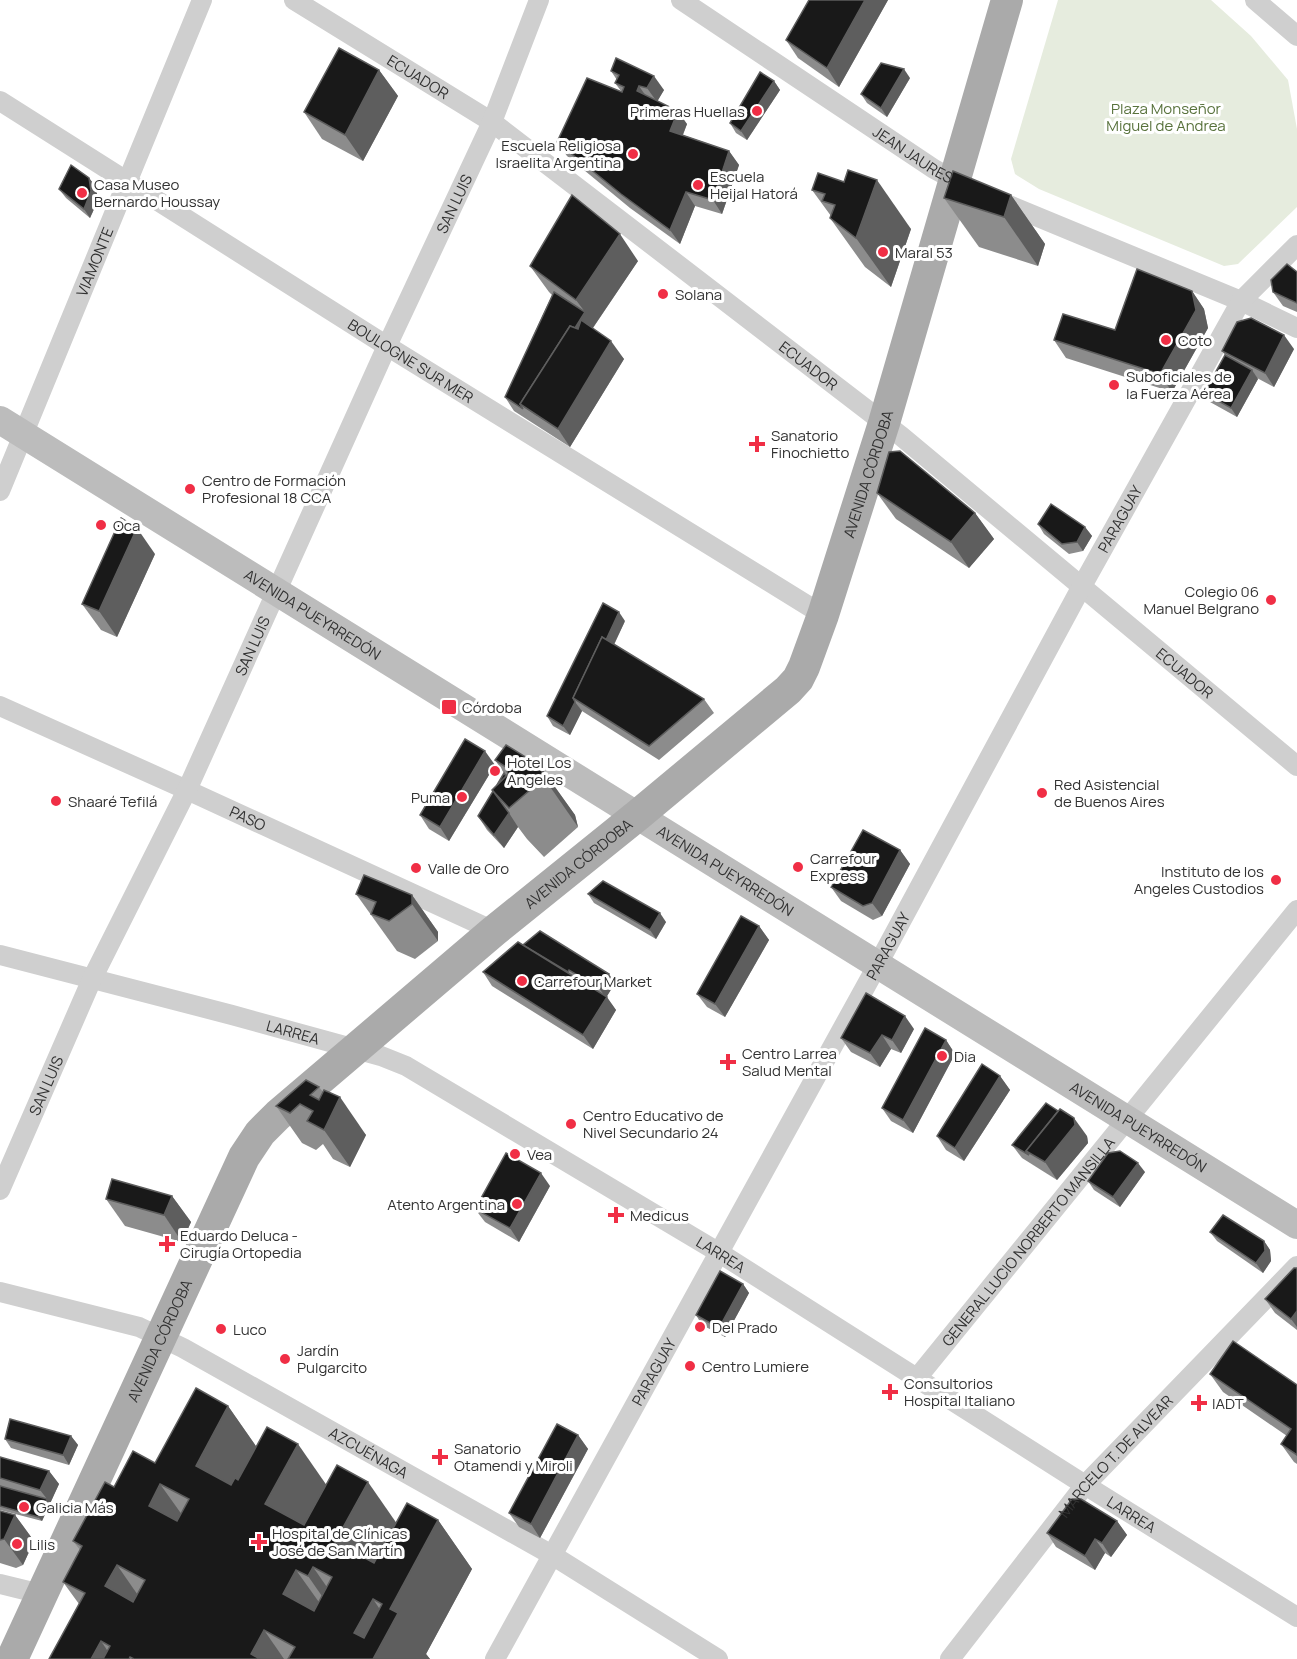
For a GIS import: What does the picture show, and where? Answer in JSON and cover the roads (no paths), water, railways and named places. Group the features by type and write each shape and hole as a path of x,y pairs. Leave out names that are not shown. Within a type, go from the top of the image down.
{"main road":[{"name":"AVENIDA CÓRDOBA","path":"12,1659 251,1145 260,1133 355,1049 788,690 798,679 823,615 884,423 1007,0"},
{"name":"AVENIDA PUEYRREDÓN","path":"0,420 1297,1225"}],"street":[{"name":"VIAMONTE","path":"0,491 202,0"},
{"name":"ECUADOR","path":"294,0 492,122 884,423 1297,766"},
{"name":"SAN LUIS","path":"0,1190 92,979 187,790 387,346 492,122 539,0"},
{"name":"JEAN JAURES","path":"681,0 933,169 996,200 1241,301 1297,328"},
{"path":"1255,0 1297,36"},
{"name":"BOULOGNE SUR MER","path":"0,101 387,346 823,615"},
{"name":"PARAGUAY","path":"495,1659 878,964 1082,586 1241,301 1297,245"},
{"name":"PASO","path":"0,706 494,932"},
{"name":"GENERAL LUCIO NORBERTO MANSILLA","path":"917,1378 1297,910"},
{"name":"LARREA","path":"0,955 355,1049 406,1066 718,1252 1297,1617"},
{"name":"MARCELO T. DE ALVEAR","path":"950,1659 1085,1485 1297,1266"},
{"name":"AZCUÉNAGA","path":"0,1292 139,1327 183,1348 552,1555 718,1659"},
{"path":"0,1584 41,1594"}],"place":[{"name":"Primeras Huellas","path":"757,111"},
{"name":"Escuela Religiosa Israelita Argentina","path":"633,154"},
{"name":"Escuela Heijal Hatorá","path":"698,185"},
{"name":"Casa Museo Bernardo Houssay","path":"82,193"},
{"name":"Maral 53","path":"883,252"},
{"name":"Solana","path":"663,294"},
{"name":"Coto","path":"1166,340"},
{"name":"Suboficiales de la Fuerza Aérea","path":"1114,385"},
{"name":"Sanatorio Finochietto","path":"757,444"},
{"name":"Centro de Formación Profesional 18 CCA","path":"190,489"},
{"name":"Oca","path":"101,525"},
{"name":"Colegio 06 Manuel Belgrano","path":"1271,600"},
{"name":"Córdoba","path":"449,707"},
{"name":"Hotel Los Angeles","path":"495,771"},
{"name":"Red Asistencial de Buenos Aires","path":"1042,793"},
{"name":"Puma","path":"462,797"},
{"name":"Shaaré Tefilá","path":"56,801"},
{"name":"Carrefour Express","path":"798,867"},
{"name":"Valle de Oro","path":"416,868"},
{"name":"Instituto de los Angeles Custodios","path":"1276,880"},
{"name":"Carrefour Market","path":"522,981"},
{"name":"Dia","path":"942,1056"},
{"name":"Centro Larrea Salud Mental","path":"728,1062"},
{"name":"Centro Educativo de Nivel Secundario 24","path":"571,1124"},
{"name":"Vea","path":"515,1154"},
{"name":"Atento Argentina","path":"517,1204"},
{"name":"Medicus","path":"616,1215"},
{"name":"Eduardo Deluca - Cirugía Ortopedia","path":"167,1244"},
{"name":"Del Prado","path":"700,1327"},
{"name":"Luco","path":"221,1329"},
{"name":"Jardín Pulgarcito","path":"285,1359"},
{"name":"Centro Lumiere","path":"690,1366"},
{"name":"Consultorios Hospital Italiano","path":"890,1392"},
{"name":"IADT","path":"1199,1403"},
{"name":"Sanatorio Otamendi y Miroli","path":"440,1457"},
{"name":"Galicia Más","path":"24,1507"},
{"name":"Hospital de Clínicas José de San Martín","path":"259,1542"},
{"name":"Lilis","path":"17,1544"}],"park label":[{"name":"Plaza Monseñor Miguel de Andrea","path":"1166,116"}]}
